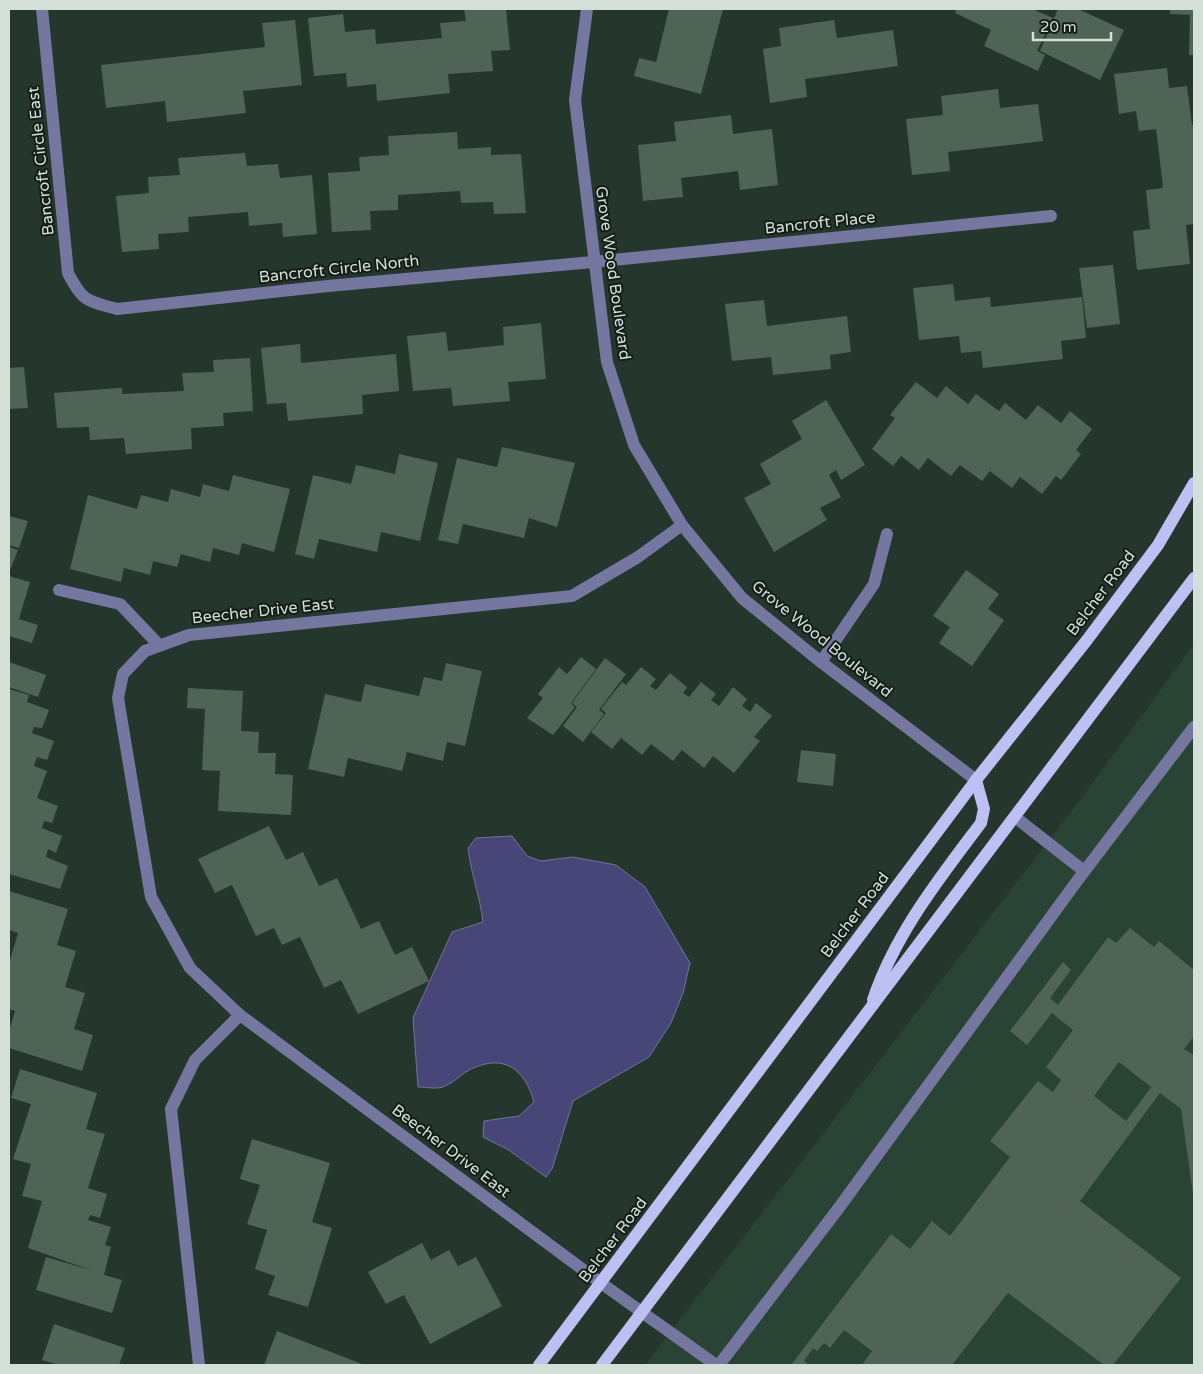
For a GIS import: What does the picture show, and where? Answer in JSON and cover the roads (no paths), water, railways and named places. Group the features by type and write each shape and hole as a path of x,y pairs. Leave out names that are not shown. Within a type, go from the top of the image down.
{"main road":[{"name":"Belcher Road","path":"539,1365 976,780 1158,545 1194,483"},
{"path":"602,1365 1194,578"},
{"path":"869,1012 883,969 908,924 980,823 984,809 976,780"}],"street":[{"name":"Bancroft Circle East","path":"42,9 68,273 78,292 90,302"},
{"name":"Grove Wood Boulevard","path":"587,9 578,61 575,100 593,262 607,362 634,445 682,525 742,598 821,662 976,780"},
{"name":"Bancroft Place","path":"593,262 1051,216"},
{"name":"Bancroft Circle North","path":"90,302 117,309 328,286 593,262"},
{"name":"Beecher Drive East","path":"682,525 638,557 572,596 189,635 144,651 124,674 118,698 151,897 190,968 240,1015 602,1283 717,1365"},
{"path":"821,662 874,584 887,534"},
{"path":"59,590 120,604 159,645"},
{"path":"717,1365 838,1208 1084,871 1194,727"},
{"path":"1015,817 1084,871"},
{"path":"199,1365 171,1109 195,1060 240,1015"}]}
